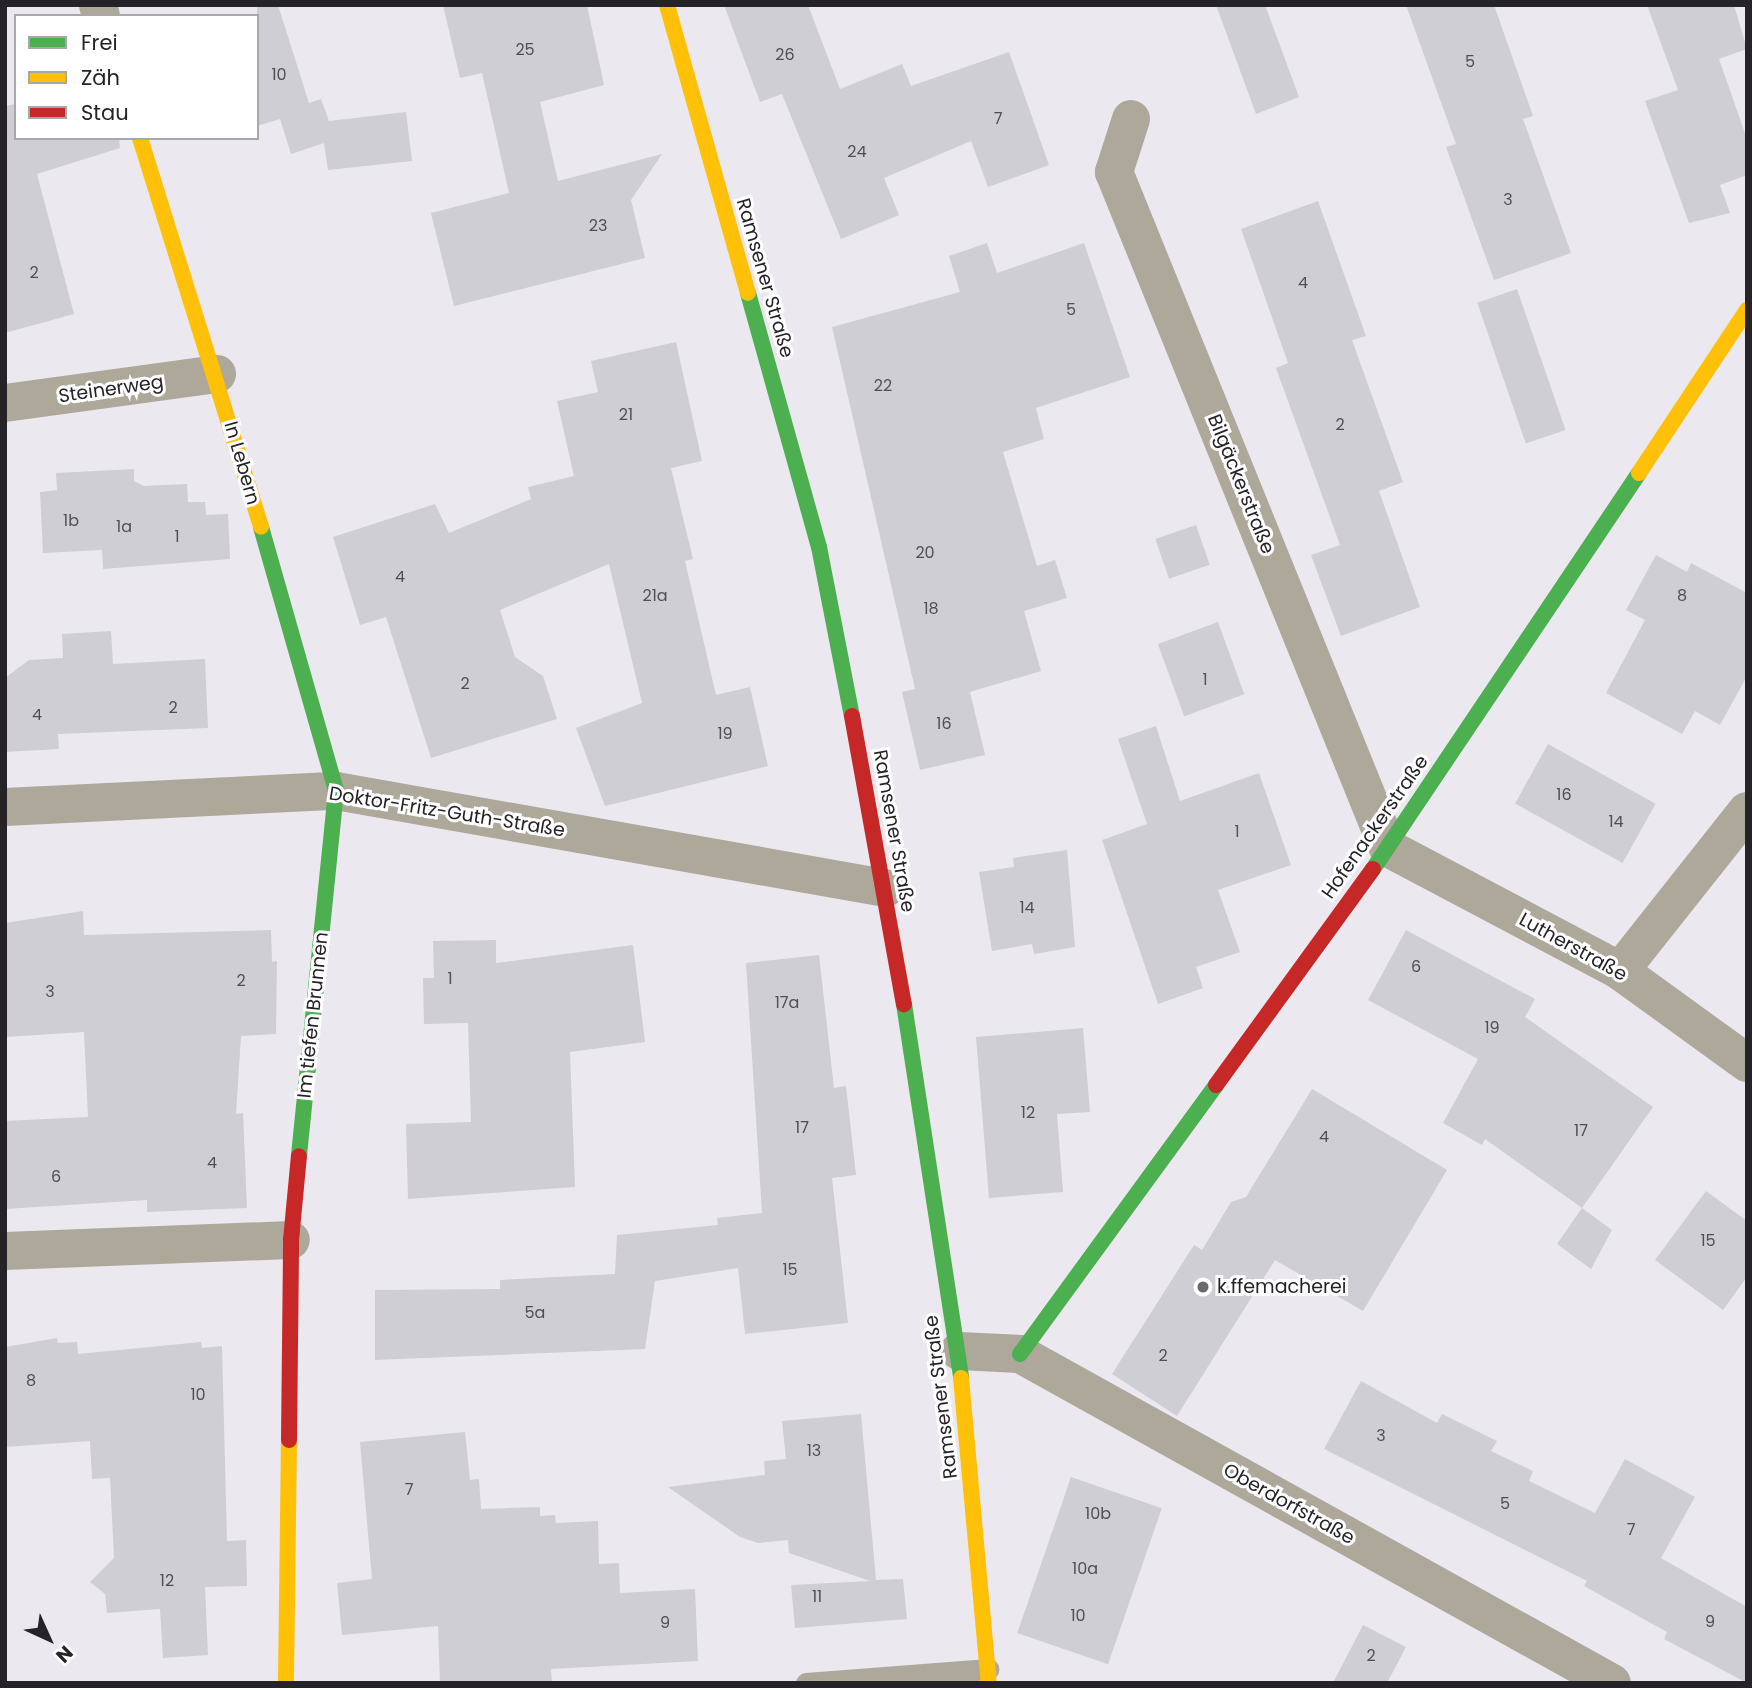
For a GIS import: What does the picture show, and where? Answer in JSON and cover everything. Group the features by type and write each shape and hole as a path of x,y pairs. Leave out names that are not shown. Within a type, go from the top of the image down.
{"street":[{"name":"Ramsener Straße","path":"667,5 819,547 885,888 960,1351 989,1676"},
{"name":"Bilgäckerstraße","path":"1131,119 1114,172 1388,848"},
{"name":"In Lebern","path":"142,140 217,374 336,791"},
{"name":"Hofenackerstraße","path":"1020,1354 1388,848 1747,310"},
{"name":"Steinerweg","path":"5,403 217,374"},
{"name":"Doktor-Fritz-Guth-Straße","path":"5,807 336,791 885,888"},
{"name":"Im tiefen Brunnen","path":"286,1683 291,1240 336,791"},
{"path":"1620,971 1747,811"},
{"name":"Lutherstraße","path":"1388,848 1620,971 1747,1063"},
{"path":"5,1251 291,1240"},
{"name":"Oberdorfstraße","path":"960,1351 1020,1354 1612,1683"}],"lane":[{"path":"806,1683 989,1676"}],"building":[{"path":"257,5 278,5 309,103 321,99 329,121 406,112 412,161 328,170 324,143 291,154 280,119 259,125"},
{"path":"443,5 587,5 604,85 540,102 558,181 662,154 631,200 645,258 454,306 431,213 509,193 482,73 460,78"},
{"path":"724,5 808,5 840,89 902,64 911,86 1009,52 1049,165 988,187 971,141 884,178 899,215 841,239 782,94 760,102"},
{"path":"1216,5 1265,5 1299,97 1256,114"},
{"path":"1406,5 1494,5 1533,116 1523,119 1571,253 1494,280 1446,147 1456,144"},
{"path":"1647,5 1734,5 1747,49 1719,59 1747,139 1747,175 1720,185 1730,213 1689,223 1645,101 1678,90"},
{"path":"14,104 14,140 119,140 120,148 37,174 74,314 5,333 5,106"},
{"path":"1318,201 1366,336 1352,340 1403,482 1379,491 1420,607 1341,636 1311,555 1340,545 1276,368 1288,363 1241,229"},
{"path":"987,243 997,273 1084,243 1130,377 1036,408 1044,439 1003,452 1037,566 1055,560 1067,598 1024,611 1041,671 970,692 985,755 920,770 902,692 915,689 832,327 960,292 949,256"},
{"path":"1517,289 1566,430 1526,444 1477,303"},
{"path":"676,342 702,461 671,468 693,559 685,561 716,695 750,687 768,766 605,806 576,728 642,703 609,564 500,610 515,657 543,676 557,719 431,758 386,617 360,625 333,537 435,504 449,533 531,499 528,487 574,476 557,401 598,392 591,361"},
{"path":"134,469 134,481 144,486 187,484 188,502 205,502 206,515 228,514 230,559 103,569 102,550 43,553 40,492 57,490 56,473"},
{"path":"1196,525 1210,565 1169,579 1155,539"},
{"path":"1656,555 1687,572 1691,563 1747,593 1747,676 1720,725 1695,711 1682,734 1606,693 1645,620 1626,610"},
{"path":"1218,622 1244,694 1184,716 1158,644"},
{"path":"111,631 113,664 205,659 208,728 58,734 59,749 5,752 5,678 29,660 63,658 62,634"},
{"path":"1156,726 1180,801 1259,773 1291,865 1218,890 1240,952 1196,967 1203,988 1158,1004 1102,840 1147,824 1118,739"},
{"path":"1548,744 1656,804 1623,863 1515,803"},
{"path":"1067,850 1075,947 1034,954 1032,944 992,951 979,872 1014,867 1013,858"},
{"path":"83,911 84,935 271,930 272,962 277,961 276,1034 241,1036 236,1114 243,1113 247,1208 147,1212 147,1200 5,1209 5,1121 88,1117 84,1032 5,1037 5,923"},
{"path":"1406,930 1535,999 1525,1017 1653,1107 1582,1208 1485,1139 1482,1145 1443,1123 1478,1059 1368,1000"},
{"path":"496,940 496,963 633,945 645,1042 570,1052 575,1187 408,1199 406,1124 471,1122 468,1023 424,1024 423,978 434,978 433,941"},
{"path":"819,955 834,1088 846,1086 856,1175 832,1178 848,1323 745,1334 738,1268 655,1281 645,1349 375,1360 375,1290 500,1289 500,1280 615,1274 617,1235 718,1225 717,1218 762,1213 746,963"},
{"path":"1083,1028 1090,1112 1057,1114 1063,1192 989,1198 976,1037"},
{"path":"1312,1089 1447,1170 1363,1311 1275,1260 1177,1416 1112,1374 1194,1245 1202,1250 1231,1202 1246,1197"},
{"path":"1706,1191 1747,1221 1747,1277 1723,1310 1655,1260"},
{"path":"1582,1208 1612,1230 1591,1269 1557,1244"},
{"path":"57,1338 58,1343 77,1342 78,1354 201,1342 202,1348 222,1346 227,1541 246,1540 247,1586 205,1587 208,1655 163,1658 160,1609 107,1613 105,1594 90,1582 114,1558 110,1478 92,1479 90,1441 5,1447 5,1347"},
{"path":"1361,1381 1437,1423 1442,1414 1497,1441 1491,1451 1533,1471 1529,1481 1595,1513 1625,1459 1695,1497 1661,1558 1747,1607 1747,1683 1664,1639 1667,1632 1584,1586 1587,1581 1324,1449"},
{"path":"861,1414 876,1580 903,1579 907,1619 795,1628 791,1585 870,1581 789,1553 788,1540 758,1543 740,1537 668,1487 765,1475 764,1461 786,1459 782,1421"},
{"path":"465,1432 470,1480 479,1479 481,1509 540,1507 540,1516 555,1515 556,1523 598,1521 599,1564 619,1563 620,1593 695,1589 698,1661 551,1669 552,1683 440,1683 438,1626 342,1635 337,1583 372,1579 360,1442"},
{"path":"1071,1477 1162,1508 1108,1664 1017,1633"},
{"path":"1363,1625 1406,1647 1387,1683 1333,1683"}],"traffic: fast":[{"path":"748,293 819,547 852,716"},
{"path":"1373,869 1639,473"},
{"path":"261,527 336,791 299,1156"},
{"path":"904,1004 961,1378"},
{"path":"1020,1354 1216,1085"}],"traffic: slow":[{"path":"667,5 748,293"},
{"path":"141,140 261,527"},
{"path":"1639,473 1747,310"},
{"path":"961,1378 989,1683"},
{"path":"286,1683 289,1440"}],"traffic: jam":[{"path":"852,716 904,1004"},
{"path":"1216,1085 1373,869"},
{"path":"289,1440 291,1240 299,1156"}],"place":[{"name":"k.ffemacherei","path":"1203,1287"}]}
